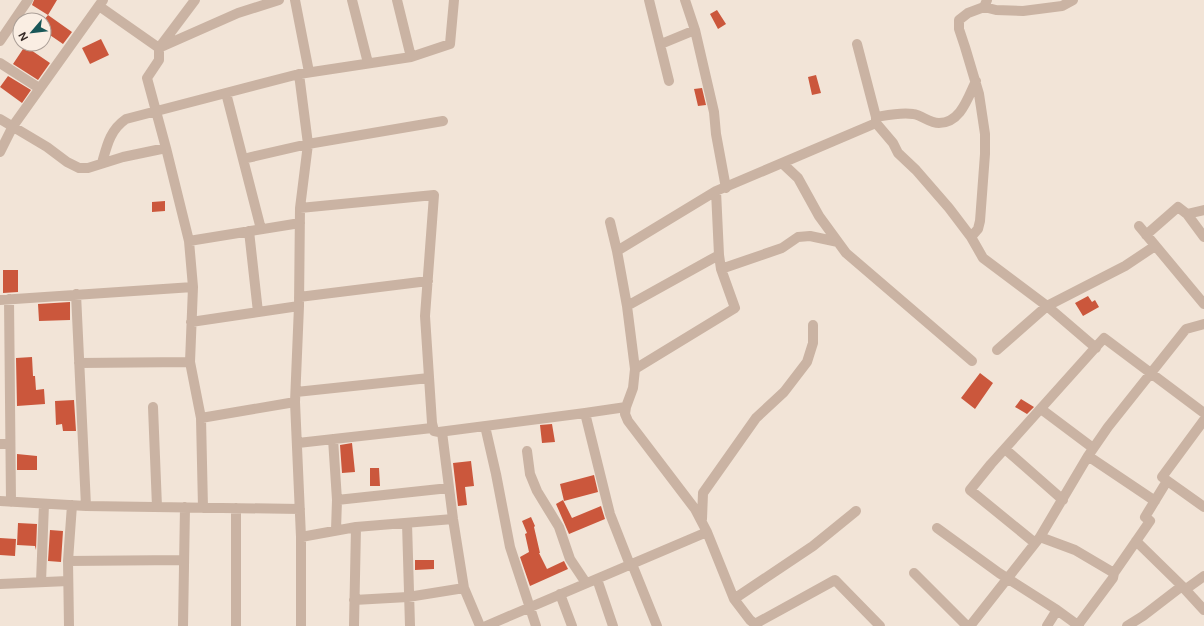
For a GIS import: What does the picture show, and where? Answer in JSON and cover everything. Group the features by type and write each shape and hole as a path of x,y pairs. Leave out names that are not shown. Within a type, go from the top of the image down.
{"street":[{"path":"0,40 28,0"},
{"path":"195,0 159,48 159,60 147,78 189,241 193,287 190,362 201,418 203,508"},
{"path":"159,48 238,13 279,0"},
{"path":"295,0 304,73 308,144 300,208 296,397 301,537 301,626"},
{"path":"352,0 368,63"},
{"path":"398,0 411,57"},
{"path":"102,163 107,144 118,125 126,119 304,73 411,57 450,44 454,0"},
{"path":"649,0 669,81"},
{"path":"685,0 695,30 714,112 716,134 726,188"},
{"path":"971,237 978,228 980,221 985,134 976,81 959,29 959,20 968,12 986,4 996,10 1023,11 1062,6 1073,0"},
{"path":"0,152 13,126 101,3 159,48"},
{"path":"661,44 695,30"},
{"path":"857,44 876,120 893,143 898,153 932,188 971,237 983,258 1047,306 1096,348"},
{"path":"0,62 39,88"},
{"path":"618,251 716,191 726,188 876,120 908,114 915,114 927,120 940,123 953,119 960,113 976,81"},
{"path":"226,93 261,229"},
{"path":"0,118 48,147 67,162 79,168 88,168 123,157 166,148"},
{"path":"243,159 308,144 444,121"},
{"path":"782,163 798,178 819,216 846,253 972,361"},
{"path":"636,369 735,308 721,269 716,191"},
{"path":"300,208 434,195 426,316 429,378 437,430 449,488 464,588 480,626"},
{"path":"1146,234 1178,207 1187,214 1204,237"},
{"path":"1187,214 1204,210"},
{"path":"610,222 618,251 636,369 625,414 628,421 702,520 734,599 750,620 756,625 835,580 880,626"},
{"path":"189,241 300,223"},
{"path":"1138,226 1204,304"},
{"path":"249,231 258,312"},
{"path":"721,269 782,248 798,237 810,236 838,242"},
{"path":"997,350 1047,306 1125,266 1156,246"},
{"path":"627,306 720,255"},
{"path":"191,322 258,312 299,301 428,280"},
{"path":"11,502 5,444 5,300 193,287"},
{"path":"76,294 86,506"},
{"path":"914,573 968,626 1038,540 1091,452 1108,427 1186,330 1204,324"},
{"path":"702,520 703,493 756,418 784,392 807,362 813,342 813,325"},
{"path":"1114,573 1075,550 1038,540 970,490 991,464 1104,338 1204,413"},
{"path":"80,363 190,362"},
{"path":"201,418 296,397 429,378"},
{"path":"153,407 157,507"},
{"path":"298,443 485,426 626,407"},
{"path":"1041,409 1091,452 1155,501"},
{"path":"585,413 610,514 657,626"},
{"path":"1204,420 1162,477 1204,507"},
{"path":"485,426 510,547 536,626"},
{"path":"332,439 337,500 336,530"},
{"path":"1005,449 1062,500"},
{"path":"527,452 530,474 537,491 559,527 570,559 586,583"},
{"path":"937,528 1007,577 1058,610 1078,626 1113,578 1114,573 1150,521 1145,517 1167,481"},
{"path":"337,500 449,488"},
{"path":"0,502 72,506 300,509"},
{"path":"41,582 44,504"},
{"path":"69,626 68,561 72,506"},
{"path":"183,626 185,508"},
{"path":"236,508 236,626"},
{"path":"734,599 813,546 856,511"},
{"path":"301,537 356,527 453,519"},
{"path":"407,523 410,626"},
{"path":"354,626 356,527"},
{"path":"486,626 707,532"},
{"path":"1136,541 1204,610"},
{"path":"68,561 183,560"},
{"path":"1127,626 1204,576"},
{"path":"597,579 613,626"},
{"path":"0,584 68,581"},
{"path":"354,600 408,597 464,588"},
{"path":"560,594 572,626"},
{"path":"1047,626 1058,610"}],"building":[{"path":"34,0 57,0 50,12 43,12 32,5"},
{"path":"717,10 726,24 718,29 710,14"},
{"path":"52,18 72,32 63,44 52,36"},
{"path":"101,39 109,55 90,64 82,48"},
{"path":"21,52 34,52 50,63 38,80 13,64"},
{"path":"816,75 821,93 812,95 808,77"},
{"path":"8,76 31,90 22,103 0,87"},
{"path":"702,88 706,105 698,106 694,89"},
{"path":"165,201 165,211 152,212 152,202"},
{"path":"3,270 18,270 18,292 3,293"},
{"path":"1088,296 1092,302 1095,300 1099,307 1083,316 1075,303"},
{"path":"70,302 70,320 39,321 38,304"},
{"path":"32,357 33,376 35,376 36,390 44,389 45,404 17,406 16,358"},
{"path":"980,373 993,383 975,409 961,398"},
{"path":"1021,399 1034,407 1027,414 1015,407"},
{"path":"74,400 76,431 63,431 62,424 56,425 55,401"},
{"path":"552,424 555,442 542,443 540,425"},
{"path":"352,443 355,472 342,473 340,445"},
{"path":"17,454 37,456 37,470 17,470"},
{"path":"471,461 474,486 465,487 467,505 458,506 453,463"},
{"path":"370,468 379,468 380,486 370,486"},
{"path":"594,475 598,492 564,501 560,484"},
{"path":"563,500 572,518 601,506 605,519 569,534 556,504"},
{"path":"531,517 535,526 539,553 547,569 564,561 568,569 530,586 520,557 529,552 525,534 527,533 522,521"},
{"path":"18,523 37,524 36,550 35,546 17,545"},
{"path":"50,530 63,531 61,562 48,561"},
{"path":"0,538 16,539 15,556 0,555"},
{"path":"415,560 434,560 434,569 415,570"}]}
